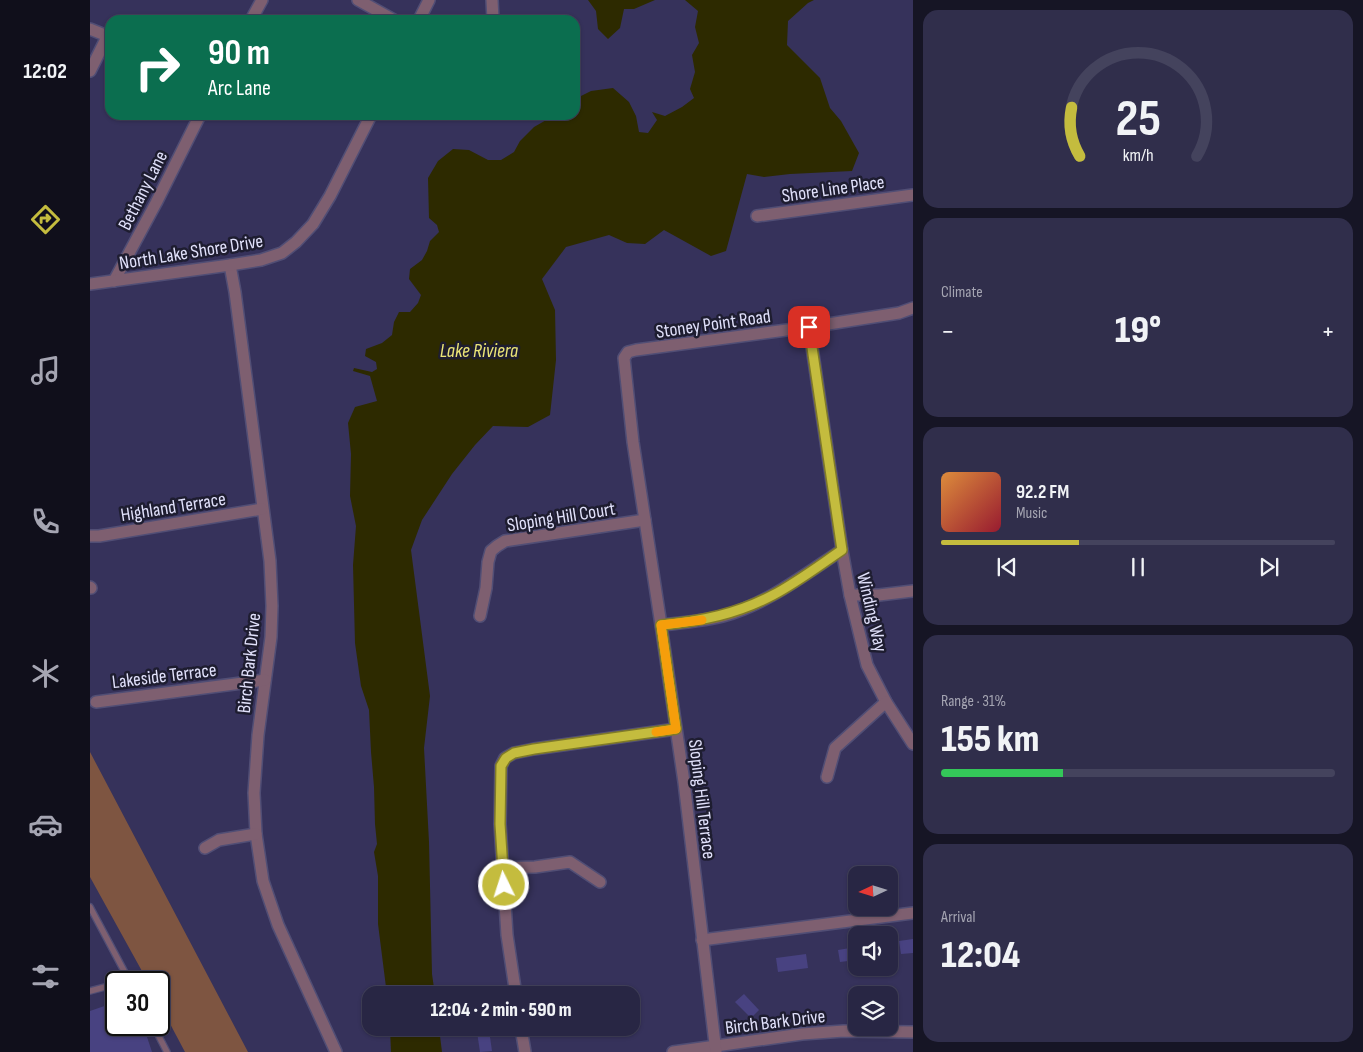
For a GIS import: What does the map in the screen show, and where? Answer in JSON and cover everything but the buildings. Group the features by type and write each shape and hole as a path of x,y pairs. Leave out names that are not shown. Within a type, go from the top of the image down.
{"street":[{"path":"254,15 262,0"},
{"path":"358,0 385,15"},
{"path":"422,15 429,0"},
{"path":"492,0 493,15"},
{"path":"90,29 105,35"},
{"path":"90,71 105,43"},
{"name":"Bethany Lane","path":"114,281 198,120"},
{"name":"North Lake Shore Drive","path":"90,284 230,266 261,260 282,252 296,242 313,224 330,196 368,120"},
{"name":"Shore Line Place","path":"757,216 913,194"},
{"name":"Birch Bark Drive","path":"230,266 270,561 272,606 258,735 254,793 256,834 263,881 278,925 336,1052"},
{"name":"Stoney Point Road","path":"636,350 809,327 898,313 913,308"},
{"name":"Winding Way","path":"809,327 842,550 850,595 867,666 886,702 913,744"},
{"name":"Sloping Hill Terrace","path":"636,350 628,352 624,358 633,442 676,729 715,1049"},
{"name":"Highland Terrace","path":"90,536 262,510"},
{"name":"Sloping Hill Court","path":"480,616 491,551 505,541 645,520"},
{"path":"661,625 694,622 724,616 753,604 774,595 842,550"},
{"path":"850,595 913,592"},
{"name":"Lakeside Terrace","path":"96,702 265,680"},
{"path":"827,777 835,748 886,702"},
{"path":"515,986 507,935 500,824 501,766 506,758 514,753 534,749 676,729"},
{"path":"205,848 220,840 256,834"},
{"path":"503,868 535,867 570,862 600,882"},
{"path":"702,940 913,913"},
{"name":"Birch Bark Drive","path":"672,1052 715,1049 802,1034 844,1031 913,1032"},
{"path":"522,1036 525,1052"}],"lane":[{"path":"90,907 125,971"},
{"path":"90,991 105,987"},
{"path":"159,1036 167,1052"}],"shaded area":[{"path":"90,752 248,1052 185,1052 170,1024 170,971 142,971 90,877"}],"water":[{"path":"588,0 655,0 634,9 624,9 620,28 608,39 598,29 596,11"},
{"name":"Lake Riviera","path":"685,0 814,0 788,21 787,45 820,78 830,108 841,121 859,153 852,171 764,177 747,174 726,251 711,256 664,230 645,244 627,243 609,235 566,247 542,279 555,310 556,360 550,415 528,427 493,426 452,474 422,520 411,550 430,696 424,748 434,986 386,986 378,924 378,876 374,852 377,844 369,710 361,686 355,643 353,565 356,526 350,496 351,454 348,423 355,407 377,401 370,376 353,371 354,368 372,372 377,369 376,362 365,356 366,349 382,343 392,335 394,322 399,312 410,312 418,303 421,295 409,279 410,269 422,260 430,241 439,232 437,225 429,218 428,178 438,161 453,149 469,150 488,160 501,160 514,152 520,141 534,127 546,120 580,120 580,96 591,91 613,88 629,102 636,116 639,132 648,133 657,120 652,112 665,116 694,98 690,89 695,72 692,55 699,43 695,27 698,11"},
{"path":"390,1036 440,1036 442,1052 391,1052"}],"slow traffic":[{"path":"656,732 676,729 661,625 702,620"}],"route":[{"path":"504,885 500,824 501,766 506,758 514,753 534,749 676,729 661,625 694,622 724,616 753,604 774,595 842,550 809,327"}]}
